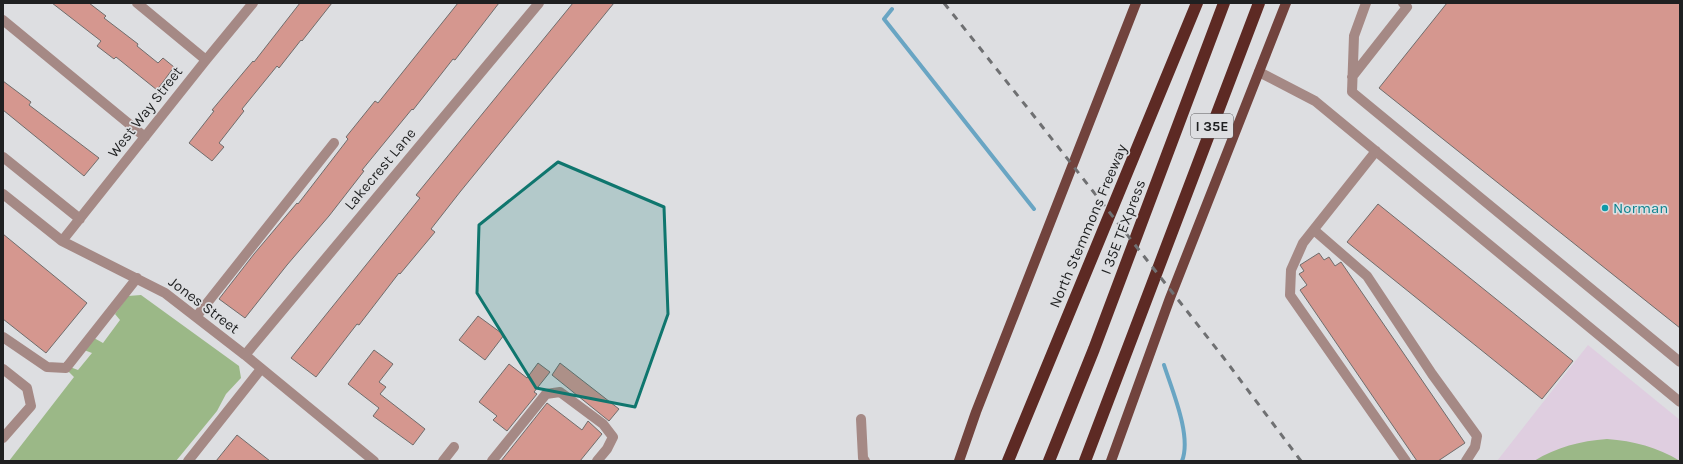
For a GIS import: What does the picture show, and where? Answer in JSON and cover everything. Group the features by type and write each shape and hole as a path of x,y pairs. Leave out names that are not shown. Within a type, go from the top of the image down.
{"highway":[{"name":"North Stemmons Freeway","path":"1008,461 1197,3"},
{"name":"I 35E TEXpress","path":"1049,461 1094,349 1224,3"},
{"name":"I 35E","path":"1085,461 1259,3"}],"main road":[{"path":"959,461 979,405 1136,3"},
{"path":"1111,461 1170,298 1286,3"}],"street":[{"path":"137,3 206,60"},
{"name":"West Way Street","path":"62,242 253,3"},
{"name":"Lakecrest Lane","path":"245,355 539,3"},
{"path":"1366,3 1354,36 1352,92 1680,362"},
{"path":"1352,77 1408,7 1403,3"},
{"path":"3,20 145,137"},
{"path":"1259,72 1315,101 1680,402"},
{"path":"196,316 334,143"},
{"path":"1376,151 1303,243 1291,270 1290,295 1406,461"},
{"path":"3,157 80,219"},
{"name":"Jones Street","path":"3,194 62,242 165,293 262,368 374,461"},
{"path":"1314,230 1367,276 1427,367 1477,436 1475,447 1466,461"},
{"path":"3,336 47,367 66,368 137,278"},
{"path":"188,461 262,368"},
{"path":"3,369 27,388 31,406 3,438"},
{"path":"492,461 546,394 560,392 603,424 613,437 607,449 597,461"},
{"path":"861,419 863,458 865,461"},
{"path":"443,461 454,448"}],"highlighted area":[{"path":"558,162 664,207 668,314 635,407 536,388 477,293 479,225"}],"shaded area":[{"path":"1588,345 1680,420 1680,461 1497,461"}],"green space":[{"path":"141,295 239,366 241,378 226,394 217,411 176,461 9,461 74,377 68,371 70,367 78,370 92,353 84,350 94,338 103,343 120,320 115,314 128,296"},
{"path":"1607,439 1627,441 1654,448 1680,461 1534,461 1560,448 1587,441"}],"building":[{"path":"52,3 89,3 106,16 104,18 138,44 137,46 158,63 163,58 174,67 157,90 116,57 114,59 97,46 101,41"},
{"path":"300,3 332,3 302,41 301,40 279,68 277,66 242,109 244,111 219,143 224,147 212,161 189,143 214,111 212,110 253,61 254,62"},
{"path":"458,3 499,3 455,60 453,59 413,110 412,109 362,170 364,171 329,216 287,265 245,318 219,299 254,254 297,203 298,204 348,139 346,137 375,101 378,103"},
{"path":"573,3 614,3 431,229 435,232 400,274 399,273 359,325 357,324 316,377 291,358 420,198 416,195"},
{"name":"Norman","path":"1447,3 1680,3 1680,328 1379,88"},
{"path":"3,81 31,102 29,105 99,158 84,176 3,110"},
{"path":"1378,204 1573,361 1542,399 1347,242"},
{"path":"3,234 87,303 46,353 3,319"},
{"path":"1319,253 1324,260 1329,257 1335,266 1341,262 1465,443 1438,461 1417,461 1300,290 1307,285 1299,274 1304,271 1300,265"},
{"path":"478,316 504,335 485,360 459,340"},
{"path":"374,350 393,364 379,382 386,387 380,394 425,429 413,445 373,416 379,408 348,384"},
{"path":"538,363 550,372 534,392 537,394 507,431 493,420 497,416 479,402 509,364 527,378"},
{"path":"560,363 619,409 609,421 552,375"},
{"path":"547,403 582,430 588,421 602,434 580,461 501,461"},
{"path":"237,435 270,461 216,461"}],"waterway":[{"path":"892,9 884,19 1034,209"},
{"path":"1164,365 1183,426 1185,439 1182,461"}],"railway":[{"path":"944,3 1223,357 1301,461"}],"place":[{"name":"Norman","path":"1605,208"}]}
